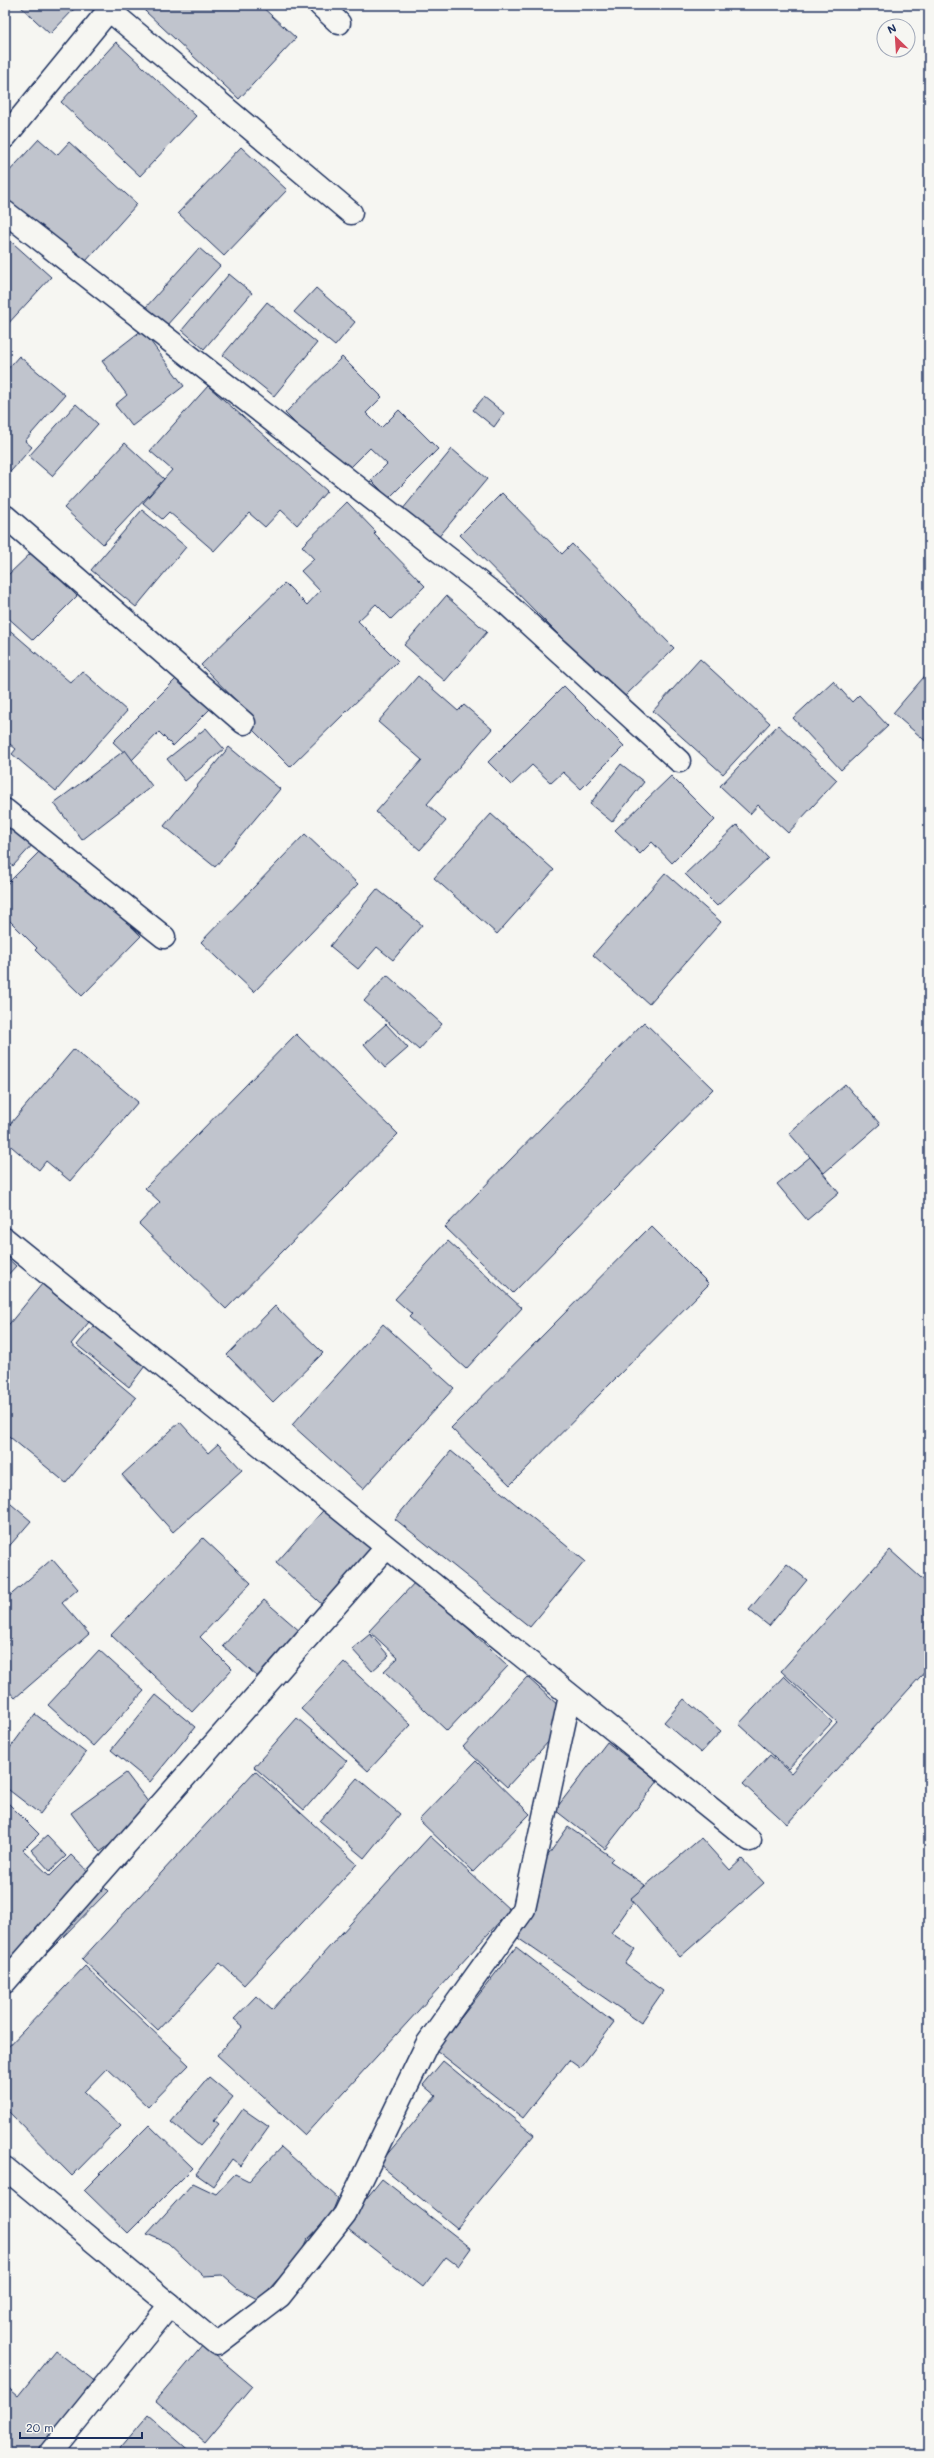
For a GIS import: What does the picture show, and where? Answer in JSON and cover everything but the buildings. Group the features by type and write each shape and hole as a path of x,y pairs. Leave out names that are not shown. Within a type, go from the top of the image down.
{"street":[{"path":"320,5 339,23"},
{"path":"5,137 111,8 351,213"},
{"path":"5,212 507,604 679,760"},
{"path":"5,516 244,723"},
{"path":"5,810 164,937"},
{"path":"5,1239 386,1548 750,1840"},
{"path":"5,1982 386,1548"},
{"path":"5,2168 217,2344 280,2296 345,2214 426,2044 524,1909 570,1696"},
{"path":"50,2453 170,2305"}]}
